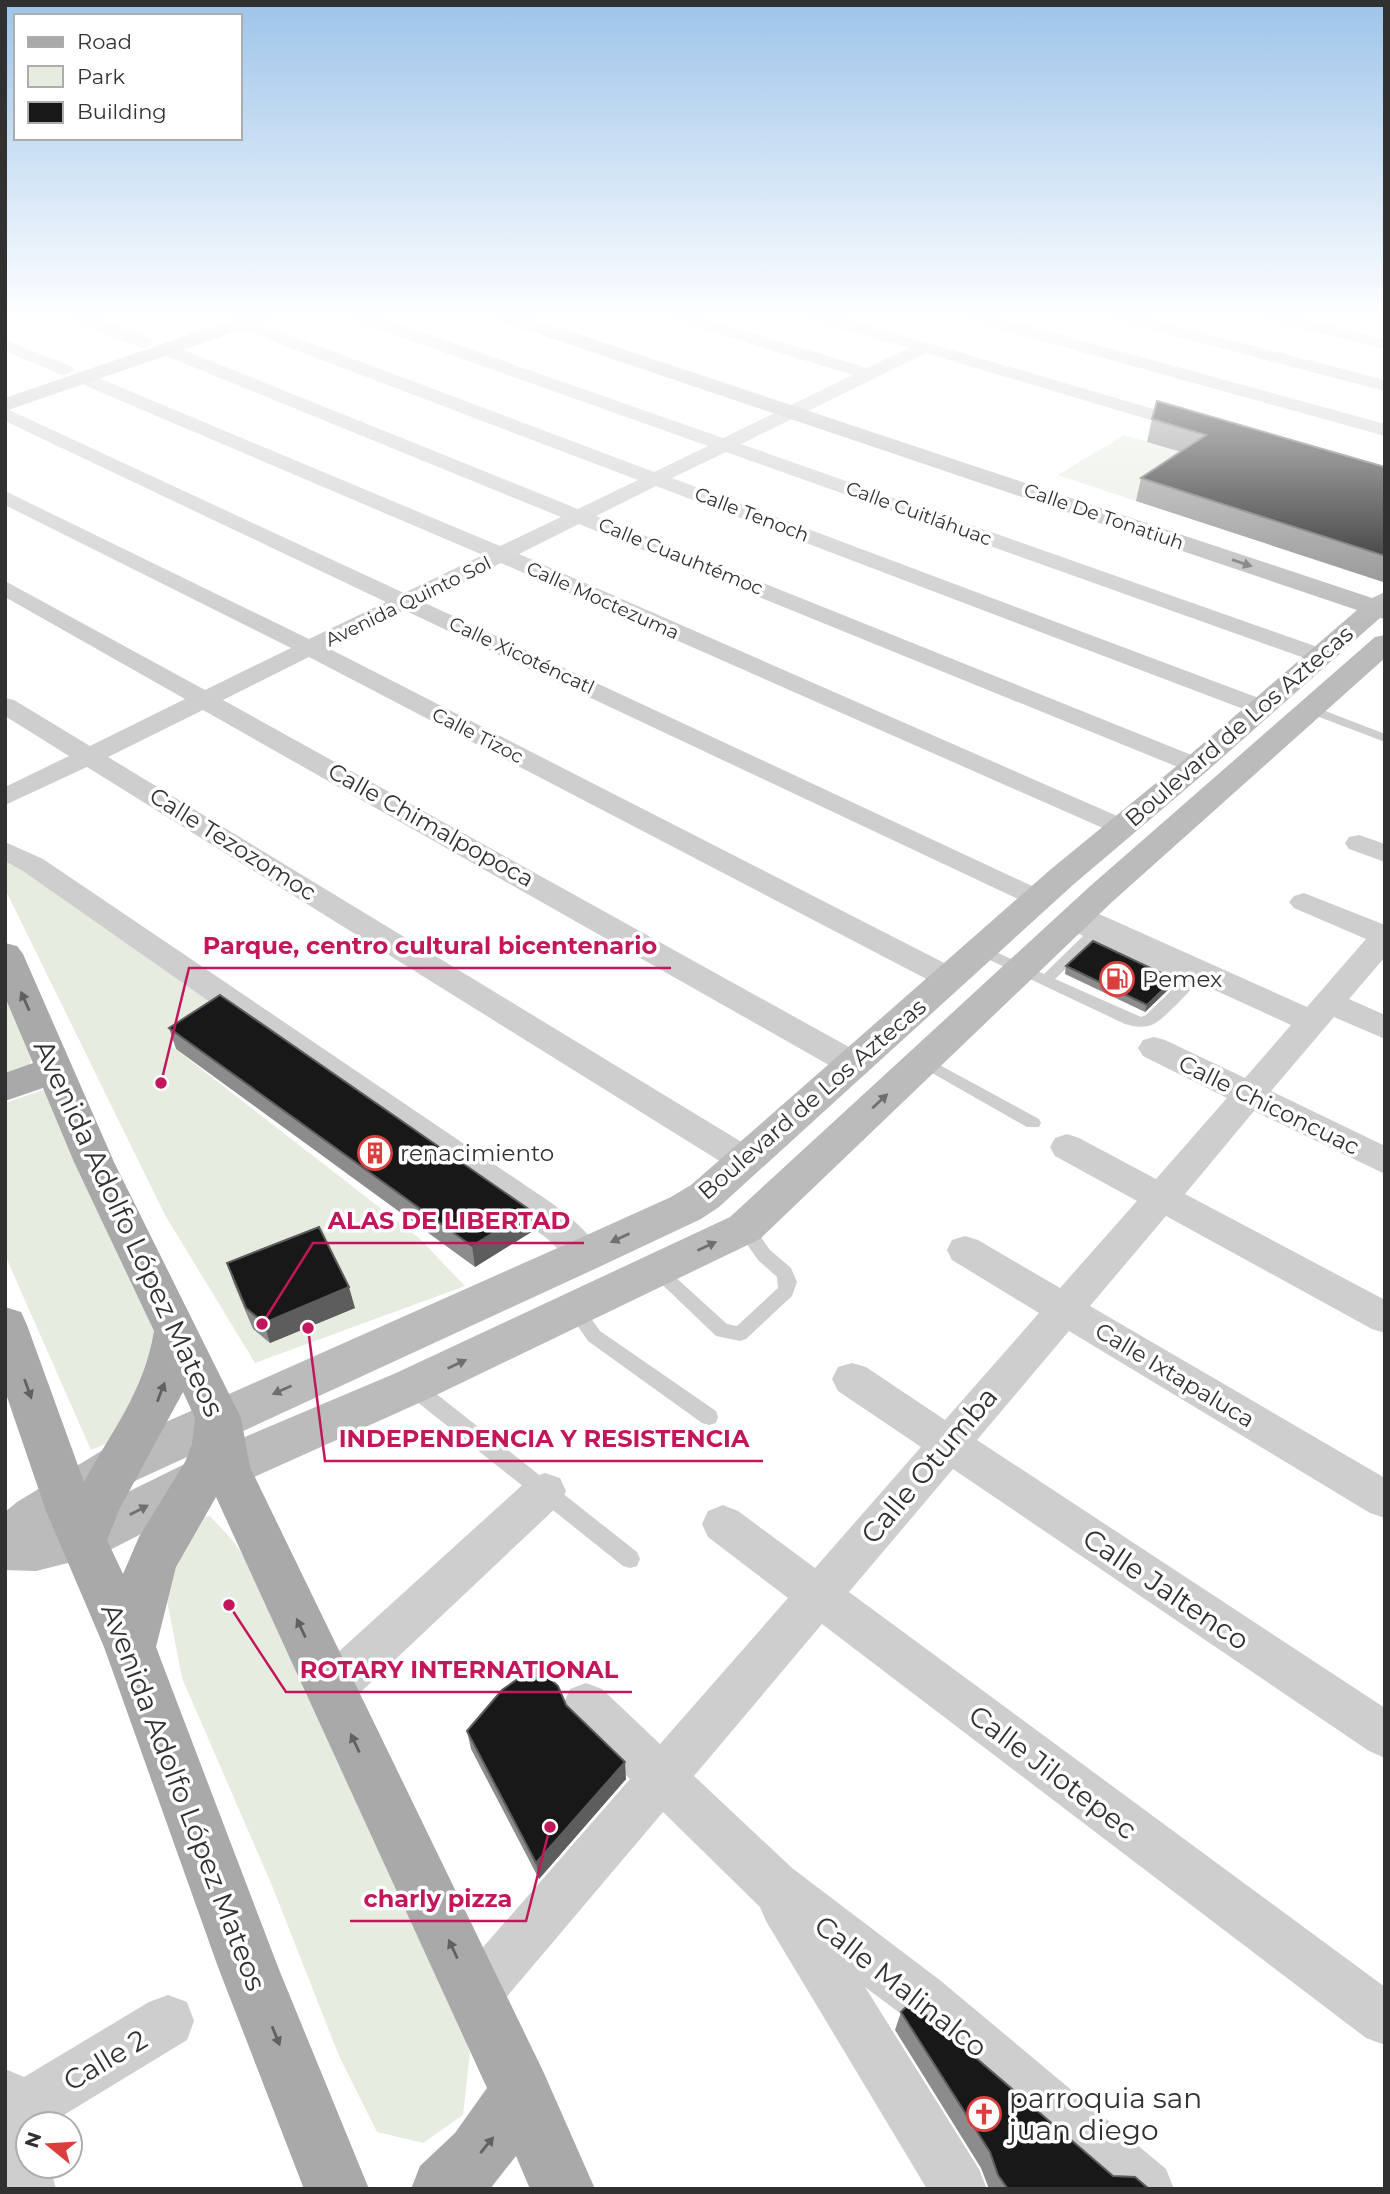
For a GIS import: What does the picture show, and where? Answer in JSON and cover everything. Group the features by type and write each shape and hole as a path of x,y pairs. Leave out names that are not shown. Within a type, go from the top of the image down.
{"main road":[{"name":"Calle De Tonatiuh","path":"835,418 1383,611"},
{"name":"Boulevard de Los Aztecas","path":"5,1548 37,1549 74,1517 120,1465 218,1418 584,1255 686,1208 705,1196 855,1065 1049,888 1321,656 1383,611"},
{"name":"Boulevard de Los Aztecas","path":"5,1543 34,1517 74,1517 213,1474 412,1386 745,1228 923,1061 1034,975 1310,709 1383,611"},
{"path":"1049,888 1089,920"},
{"name":"Avenida Adolfo López Mateos","path":"5,954 94,1162 218,1418 213,1474 330,1690 521,2093 563,2189"},
{"path":"5,1088 54,1070"},
{"name":"Avenida Adolfo López Mateos","path":"5,1325 74,1517 130,1647 248,1967 345,2184"},
{"path":"120,1465 158,1400 169,1370 176,1331"},
{"path":"130,1647 142,1592 156,1556 213,1474"},
{"path":"443,2189 478,2155 521,2093"}],"street":[{"name":"Calle Xicoténcatl","path":"14,418 407,601 1049,888"},
{"name":"Calle Moctezuma","path":"179,418 502,555 1121,828"},
{"name":"Calle Cuauhtémoc","path":"337,418 1195,766"},
{"name":"Calle Tenoch","path":"497,418 1263,708"},
{"name":"Calle Cuitláhuac","path":"651,418 1321,656"},
{"name":"Avenida Quinto Sol","path":"5,797 780,418"},
{"path":"1165,418 1211,432"},
{"path":"1343,418 1385,430"},
{"name":"Calle Tizoc","path":"5,496 311,649 949,978"},
{"name":"Calle Chimalpopoca","path":"5,588 855,1065"},
{"name":"Calle Tezozomoc","path":"5,705 746,1161"},
{"path":"5,850 33,865 540,1214 566,1234 584,1255"},
{"path":"1304,902 1385,937"},
{"path":"1089,920 1195,976 1385,1028"},
{"name":"Calle Otumba","path":"475,1995 1063,1308 1385,937"},
{"name":"Calle Chiconcuac","path":"1154,1048 1385,1161"},
{"path":"1067,1147 1385,1318"},
{"name":"Calle Ixtapaluca","path":"965,1250 1385,1500"},
{"name":"Calle Jaltenco","path":"852,1379 1385,1735"},
{"path":"330,1690 545,1491"},
{"name":"Calle Jilotepec","path":"723,1524 1385,2019"},
{"name":"Calle Malinalco","path":"586,1705 774,1886 923,1999 1146,2189"},
{"path":"774,1886 959,2189"},
{"name":"Calle 2","path":"7,2111 168,2021"},
{"path":"7,2111 28,2189"}],"lane":[{"path":"1310,709 1385,738"},
{"path":"980,950 1130,1020 1141,1022 1151,1019 1195,976"},
{"path":"923,1061 1033,1123"},
{"path":"656,1270 722,1331 740,1334 786,1291 788,1282 785,1273 764,1255 745,1228"},
{"path":"575,1309 594,1336 709,1417"},
{"path":"412,1386 630,1559"}],"green space":[{"path":"1124,435 1201,458 1136,501 1058,475"},
{"path":"5,847 226,1007 169,1044 419,1238 465,1286 255,1363 165,1215 5,889"},
{"path":"5,984 35,1050 29,1065 5,1077"},
{"path":"43,1090 77,1100 178,1340 133,1433 91,1450 5,1255 5,1103"},
{"path":"210,1516 234,1542 266,1593 440,1955 470,2053 463,2115 423,2143 377,2132 339,2056 273,1888 182,1678 165,1590 189,1519"}],"building":[{"path":"1217,418 1385,467 1385,556 1141,478 1206,435 1152,419"},
{"name":"Pemex","path":"1093,941 1174,979 1147,1005 1066,966"},
{"name":"renacimiento","path":"220,995 530,1210 472,1246 169,1028"},
{"path":"319,1227 349,1287 264,1323 246,1308 227,1263"},
{"path":"536,1666 558,1686 566,1705 625,1762 536,1863 467,1731 502,1690"},
{"name":"parroquia san juan diego","path":"911,2002 1113,2176 1135,2177 1149,2189 1008,2189 998,2175 990,2152 901,2012"}],"place":[{"name":"Pemex","path":"1117,979"},
{"name":"Parque, centro cultural bicentenario","path":"161,1083"},
{"name":"renacimiento","path":"375,1153"},
{"name":"ALAS DE LIBERTAD","path":"262,1324"},
{"name":"INDEPENDENCIA Y RESISTENCIA","path":"308,1328"},
{"name":"ROTARY INTERNATIONAL","path":"229,1605"},
{"name":"charly pizza","path":"550,1827"},
{"name":"parroquia san juan diego","path":"984,2114"}]}
